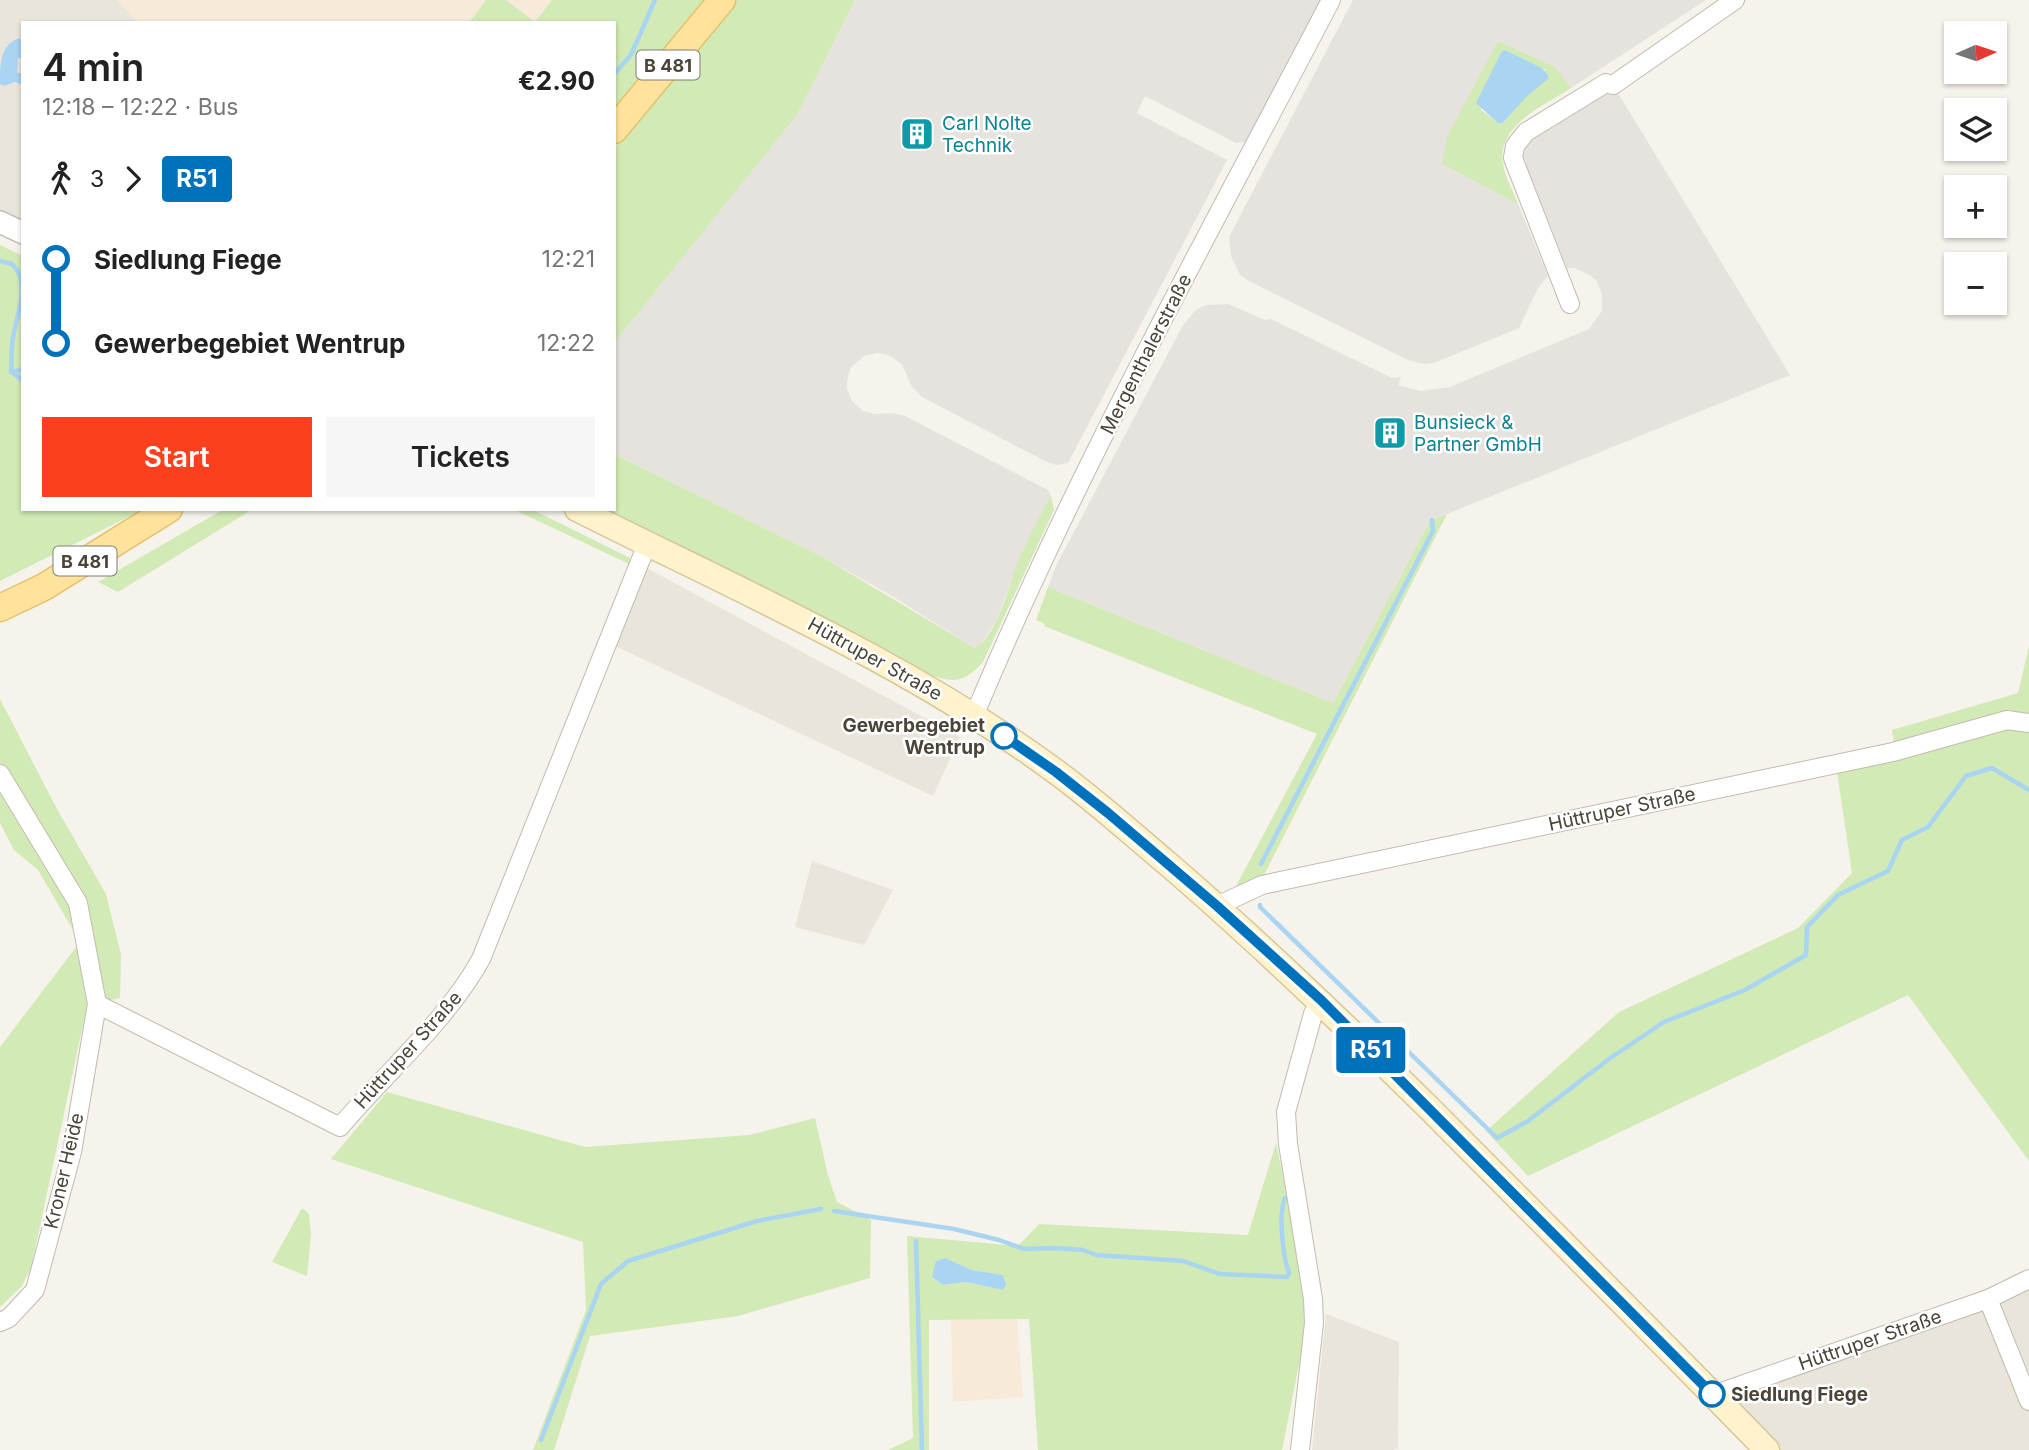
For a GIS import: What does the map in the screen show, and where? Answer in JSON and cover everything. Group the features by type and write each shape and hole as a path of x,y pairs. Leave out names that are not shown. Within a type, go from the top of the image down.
{"main road":[{"name":"B 481","path":"616,128 722,0"},
{"name":"B 481","path":"0,608 44,587 166,511"},
{"name":"Hüttruper Straße","path":"582,511 811,623 894,668 974,716 1056,772 1108,813 1321,1000 1767,1450"}],"street":[{"name":"Mergenthalerstraße","path":"974,716 1010,628 1077,488 1331,0"},
{"path":"1570,304 1513,158 1515,146 1526,132 1610,84 1735,0"},
{"path":"0,222 21,232"},
{"name":"Hüttruper Straße","path":"97,1004 340,1126 450,1006 481,959 647,544"},
{"name":"Hüttruper Straße","path":"1217,906 1262,885 1893,752 2007,720 2029,723"},
{"name":"Kroner Heide","path":"0,774 78,903 97,1004 72,1152 35,1290 9,1318 0,1322"},
{"path":"1300,1450 1314,1323 1313,1299 1288,1143 1286,1112 1313,1014 1321,1000"},
{"name":"Hüttruper Straße","path":"1713,1395 1988,1299 2029,1279"},
{"path":"1988,1299 2029,1401"}],"shaded area":[{"path":"0,0 117,0 137,21 21,21 21,221 0,211"},
{"path":"117,0 486,0 470,21 137,21"},
{"path":"506,0 552,0 534,21"},
{"path":"855,0 1324,0 1249,139 1244,142 1236,143 1145,96 1137,113 1227,160 1068,463 1056,465 1045,461 922,397 911,385 902,364 888,355 877,353 864,356 851,367 847,389 852,401 863,411 905,416 1048,490 1051,496 1022,552 996,622 975,648 821,556 616,455 616,341 797,115"},
{"path":"1353,0 1706,0 1571,88 1555,67 1498,41 1442,164 1518,204 1548,276 1538,288 1519,328 1434,363 1424,364 1408,360 1249,281 1240,275 1231,256 1229,237"},
{"path":"1613,85 1790,375 1430,521 1333,703 1048,587 1056,566 1183,325 1196,310 1206,305 1228,304 1265,320 1271,319 1392,378 1401,377 1398,385 1421,391 1450,387 1589,329 1602,311 1602,294 1596,280 1575,268 1567,268 1523,157 1524,150 1533,138"},
{"path":"1418,414 1432,420 1448,469 1446,479 1427,494 1421,491 1428,475 1403,463 1400,451"},
{"path":"643,566 960,737 933,796 613,645"},
{"path":"812,861 893,890 864,945 795,927"},
{"path":"2029,1271 2029,1450 1767,1450 1713,1395 1983,1293"},
{"path":"1326,1314 1399,1342 1398,1448 1312,1450"},
{"path":"1017,1319 1023,1397 953,1402 951,1320"}],"green space":[{"path":"486,0 506,0 534,21 470,21"},
{"path":"552,0 710,0 616,106 616,21 536,21"},
{"path":"736,0 855,0 797,115 616,341 616,147 682,70"},
{"path":"1498,41 1555,67 1571,88 1536,109 1515,127 1507,138 1503,150 1503,164 1518,204 1442,164 1447,137","holes":["1505,50 1546,70 1503,123 1481,110 1502,51"]},
{"path":"0,245 21,255 21,511 142,511 0,581"},
{"path":"616,455 821,556 975,648 992,630 1018,561 1051,496 1054,510 983,662 969,675 949,680 924,672 832,621 605,511 616,511"},
{"path":"221,511 250,511 118,592 98,582"},
{"path":"517,511 535,511 630,558 629,564"},
{"path":"1447,514 1264,875 1242,886 1236,886 1317,734 1044,626 1045,624 1036,620 1048,587 1333,703 1430,521"},
{"path":"2029,646 2029,1161 1908,995 1528,1176 1486,1131 1619,1012 1798,928 1852,873 1837,772 1894,745 1892,730 2018,693"},
{"path":"0,699 57,809 106,894 121,954 120,998 87,1006 31,1268 22,1286 0,1307 0,1047 80,942 38,870 14,850 0,823"},
{"path":"387,1092 585,1147 749,1135 815,1118 837,1202 871,1220 870,1278 738,1316 590,1336 554,1450 533,1450 586,1310 583,1242 331,1159"},
{"path":"1276,1143 1296,1236 1307,1324 1282,1450 1038,1450 1029,1319 929,1320 929,1450 888,1450 913,1438 907,1236 1018,1246 1039,1224 1248,1235","holes":["945,1258 972,1270 1002,1275 1003,1290 965,1282 943,1285 932,1277"]},
{"path":"302,1208 309,1214 311,1234 307,1276 272,1262"}],"water":[{"path":"19,38 21,40 21,59 18,58 17,73 21,73 21,84 15,82 4,86 0,84 2,56 13,41"},
{"path":"1502,51 1542,68 1548,79 1526,97 1503,123 1498,123 1476,103"},
{"path":"945,1258 972,1270 1003,1275 1006,1284 1003,1290 965,1282 943,1285 932,1277 936,1261"}],"waterway":[{"path":"616,72 631,55 655,0"},
{"path":"0,261 12,264 21,280"},
{"path":"21,300 12,342 11,372 21,370"},
{"path":"12,372 21,379"},
{"path":"1261,864 1433,531 1432,520"},
{"path":"1260,905 1497,1138 1528,1121 1609,1059 1664,1022 1745,990 1806,955 1807,927 1838,895 1888,871 1902,840 1928,827 1966,776 1992,768 2029,790"},
{"path":"834,1211 954,1229 1024,1249 1083,1250 1096,1255 1183,1261 1220,1274 1287,1277 1289,1273 1283,1247 1282,1224 1285,1198"},
{"path":"541,1440 601,1284 628,1261 757,1221 821,1209"},
{"path":"916,1241 922,1450"}],"bus line":[{"name":"R51","path":"1004,736 1108,813 1321,1000 1712,1394"}],"place":[{"name":"Carl Nolte Technik","path":"917,134"},
{"name":"Bunsieck & Partner GmbH","path":"1390,433"},
{"name":"Gewerbegebiet Wentrup","path":"1004,736"},
{"name":"Siedlung Fiege","path":"1712,1394"}]}
